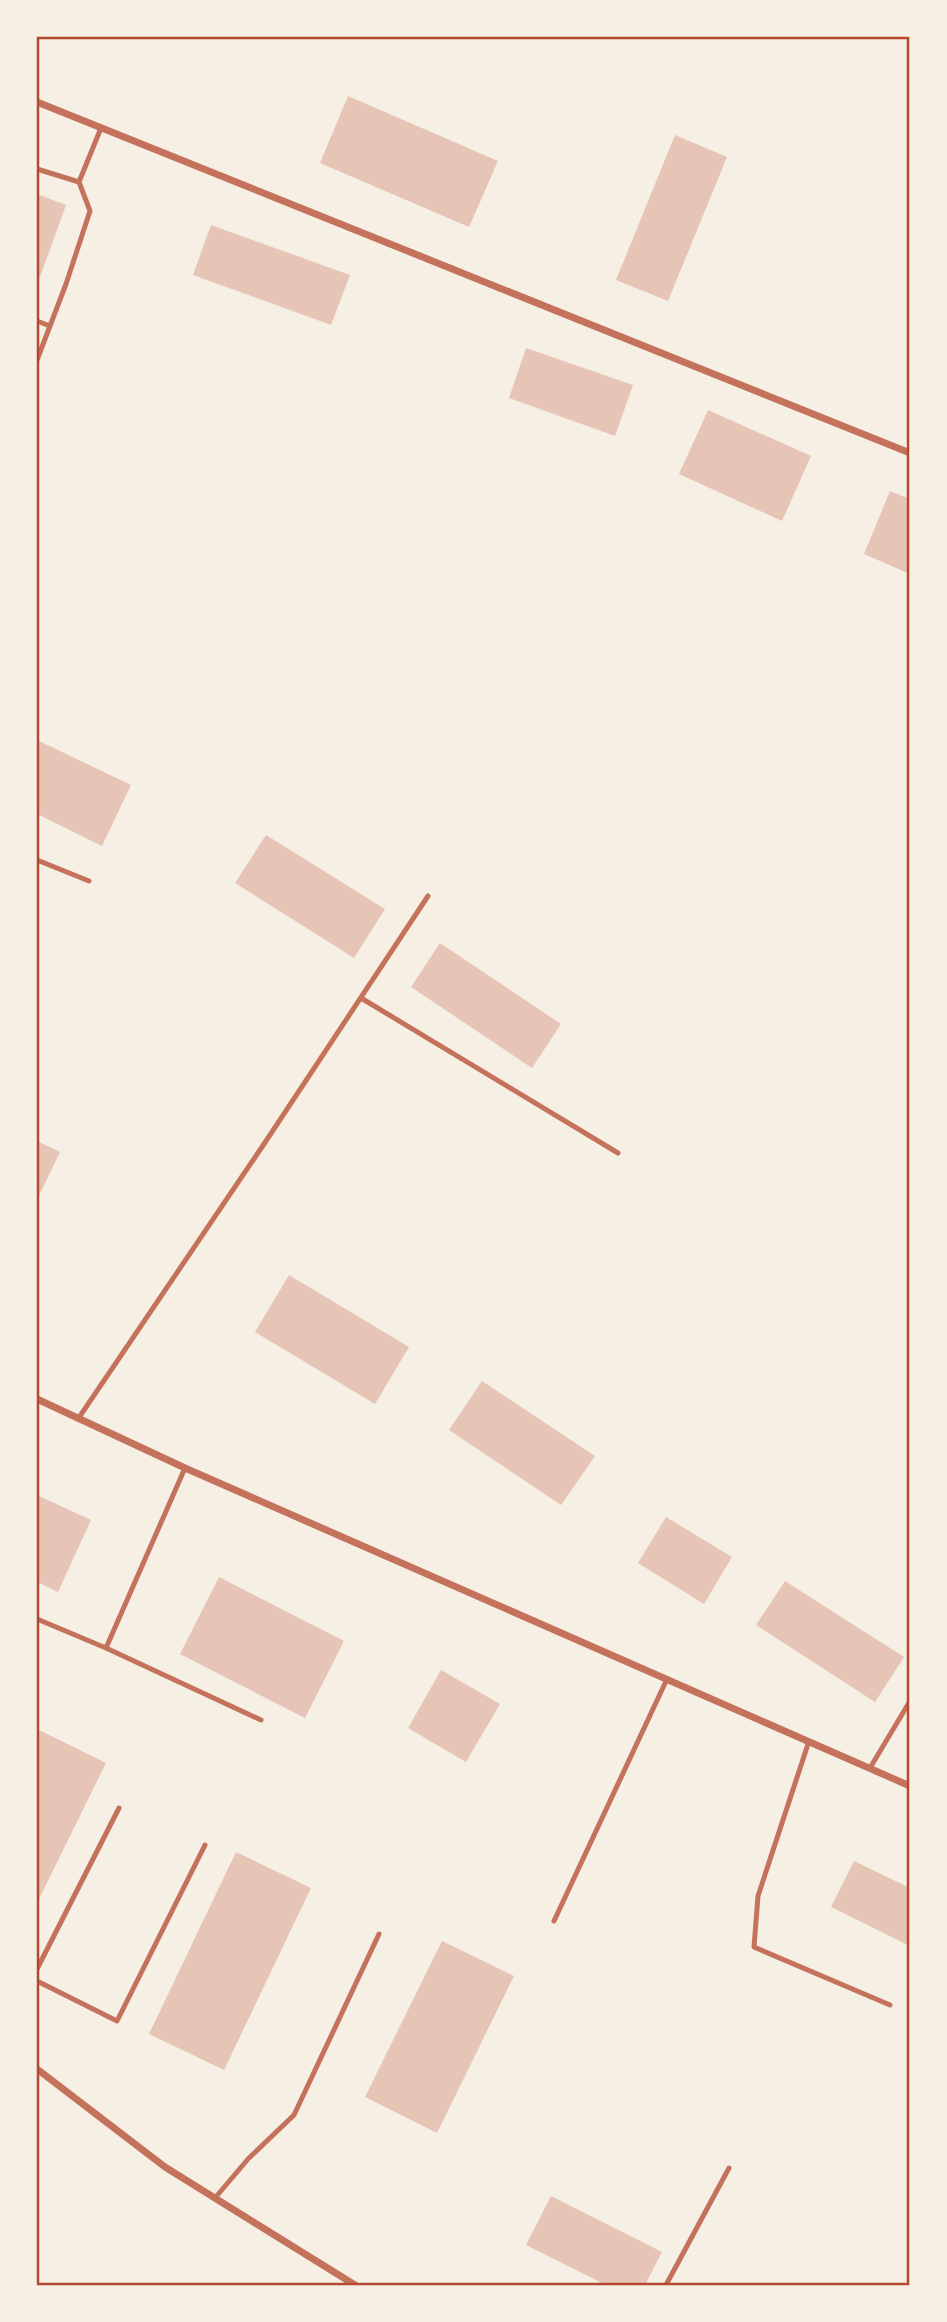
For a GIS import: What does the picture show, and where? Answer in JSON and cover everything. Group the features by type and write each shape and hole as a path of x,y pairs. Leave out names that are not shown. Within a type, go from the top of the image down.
{"street":[{"path":"37,102 910,453"},
{"path":"37,1399 185,1468 910,1786"},
{"path":"37,2068 165,2167 355,2285"}],"lane":[{"path":"37,360 90,211 79,182 101,128"},
{"path":"37,169 79,182"},
{"path":"37,321 50,326"},
{"path":"37,860 89,881"},
{"path":"78,1419 428,896"},
{"path":"361,998 618,1153"},
{"path":"106,1648 185,1468"},
{"path":"37,1619 261,1720"},
{"path":"554,1921 667,1679"},
{"path":"870,1768 910,1701"},
{"path":"809,1741 758,1896 754,1947 890,2005"},
{"path":"37,1969 119,1808"},
{"path":"37,1981 117,2021 205,1845"},
{"path":"215,2198 248,2159 294,2115 379,1934"},
{"path":"666,2285 729,2168"}],"building":[{"path":"348,96 498,161 469,227 320,163"},
{"path":"675,135 727,157 668,301 616,280"},
{"path":"37,194 66,205 37,285"},
{"path":"211,225 350,275 331,325 193,275"},
{"path":"526,348 633,385 615,436 509,398"},
{"path":"708,410 811,456 782,521 679,474"},
{"path":"890,491 910,499 910,574 864,554"},
{"path":"37,740 131,785 102,846 37,814"},
{"path":"266,835 385,909 354,958 235,883"},
{"path":"440,943 561,1024 532,1068 411,987"},
{"path":"37,1141 60,1152 37,1200"},
{"path":"289,1275 409,1347 375,1404 255,1332"},
{"path":"482,1381 595,1456 561,1505 449,1430"},
{"path":"37,1495 91,1520 58,1592 37,1582"},
{"path":"666,1517 732,1557 704,1604 638,1563"},
{"path":"219,1577 344,1641 305,1718 180,1654"},
{"path":"785,1581 904,1657 875,1702 756,1625"},
{"path":"441,1670 500,1704 466,1762 408,1728"},
{"path":"37,1729 106,1763 37,1903"},
{"path":"236,1852 311,1888 224,2070 149,2034"},
{"path":"854,1861 910,1888 910,1946 831,1907"},
{"path":"442,1941 514,1976 437,2133 365,2097"},
{"path":"551,2196 662,2252 645,2285 606,2285 526,2245"}]}
